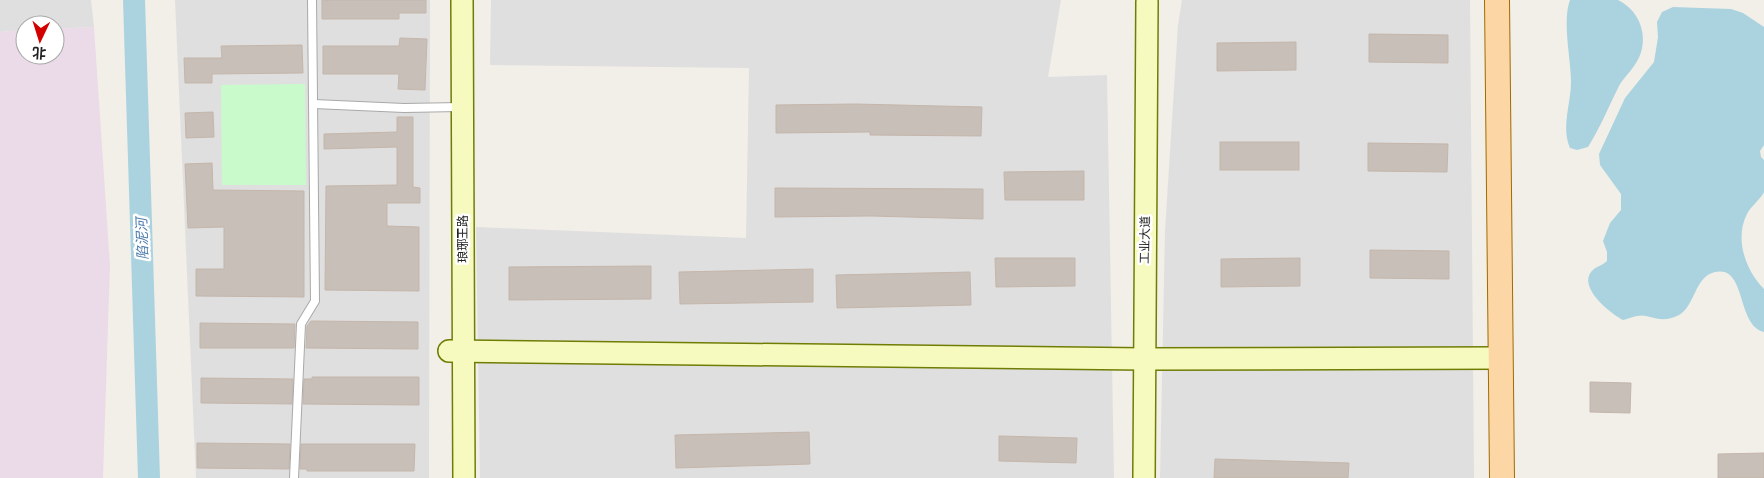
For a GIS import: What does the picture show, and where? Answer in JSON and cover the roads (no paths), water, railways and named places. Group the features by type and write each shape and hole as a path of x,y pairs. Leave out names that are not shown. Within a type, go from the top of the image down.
{"main road":[{"name":"琅琊王路","path":"448,0 456,107"},
{"name":"琅琊王路","path":"450,478 456,351 456,107 462,0"},
{"path":"1497,0 1502,478"},
{"name":"工业大道","path":"1144,478 1147,2"},
{"name":"琅琊王路","path":"456,351 464,478"},
{"path":"456,351 1144,359 1501,358"}],"lane":[{"path":"294,478 301,324 315,301 312,0"},
{"path":"314,104 456,107"}],"water":[{"path":"1570,0 1618,0 1627,5 1639,20 1643,39 1639,57 1620,85 1588,147 1577,150 1570,148 1566,132 1571,90 1567,29"},
{"path":"1673,7 1731,9 1743,13 1764,27 1764,145 1760,151 1761,157 1764,160 1764,192 1747,214 1743,224 1742,244 1747,264 1764,289 1764,332 1755,327 1749,319 1737,286 1732,277 1725,272 1715,272 1708,275 1699,285 1685,310 1679,315 1666,319 1635,316 1623,320 1596,298 1588,283 1589,276 1594,269 1607,261 1607,252 1603,241 1610,223 1621,210 1621,194 1600,165 1599,154 1625,98 1654,62 1658,37 1657,22 1662,12"}],"waterway":[{"name":"陷泥河","path":"134,0 149,478"}]}
